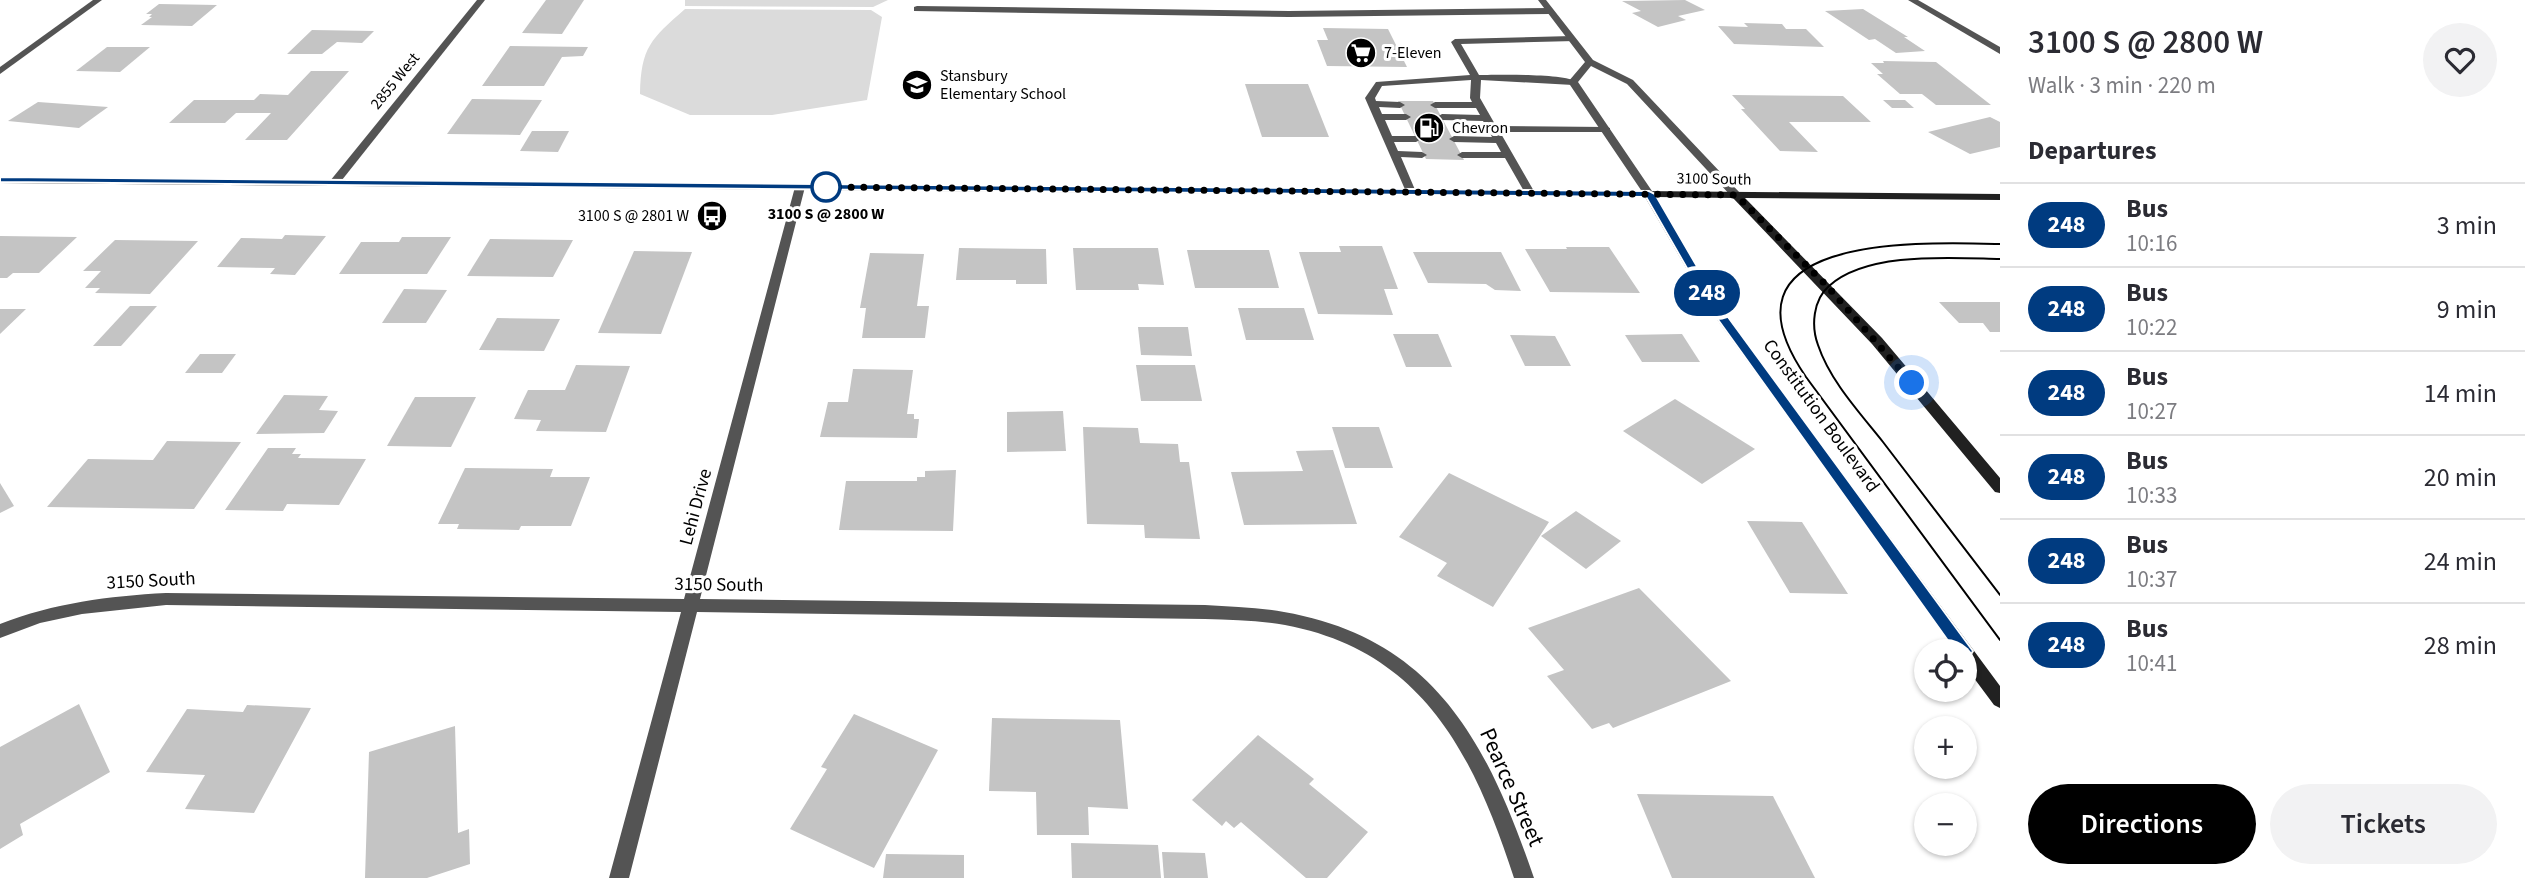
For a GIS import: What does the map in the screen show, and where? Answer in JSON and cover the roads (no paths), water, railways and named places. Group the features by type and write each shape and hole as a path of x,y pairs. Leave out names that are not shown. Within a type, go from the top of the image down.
{"main road":[{"name":"3100 South","path":"0,180 2000,197"},
{"name":"Constitution Boulevard","path":"1649,194 1715,308 1956,639"},
{"path":"1736,195 1877,341 2000,488"},
{"name":"Constitution Boulevard","path":"1977,668 2000,700"}],"street":[{"path":"0,71 98,0"},
{"name":"2855 West","path":"334,183 481,0"},
{"path":"1542,0 1590,62 1630,82 1736,195"},
{"path":"1912,0 2000,51"},
{"path":"917,9 1275,14 1550,10"},
{"path":"1530,193 1475,98 1476,77 1455,42 1572,40"},
{"path":"1411,192 1370,98 1379,84 1427,78 1476,77 1573,82 1590,62"},
{"name":"Constitution Boulevard","path":"1573,82 1649,194"},
{"path":"1373,104 1400,105"},
{"path":"1435,105 1479,105"},
{"path":"1378,117 1406,117"},
{"path":"1442,117 1487,118"},
{"path":"1493,129 1606,130"},
{"path":"1388,139 1416,139"},
{"path":"1454,139 1499,140"},
{"path":"1395,154 1422,155"},
{"path":"1462,155 1508,155"},
{"name":"Lehi Drive","path":"619,878 800,187"},
{"name":"3150 South","path":"0,631 62,611 116,602 166,599 1250,615 1295,621 1343,635 1389,659 1425,685"},
{"name":"Pearce Street","path":"1425,685 1452,716 1473,750 1508,829 1524,878"}],"tram line":[{"path":"2000,244 1876,247 1835,256 1802,272 1783,296 1783,330 1806,377 2000,640"},
{"path":"2000,259 1911,259 1865,267 1845,275 1829,286 1820,298 1814,322 1823,358 1838,384 2000,595"}],"place":[{"name":"7-Eleven","path":"1361,53"},
{"name":"Stansbury Elementary School","path":"917,85"},
{"name":"Chevron","path":"1429,128"},
{"name":"3100 S @ 2800 W","path":"826,187"},
{"name":"3100 S @ 2801 W","path":"712,216"}]}
